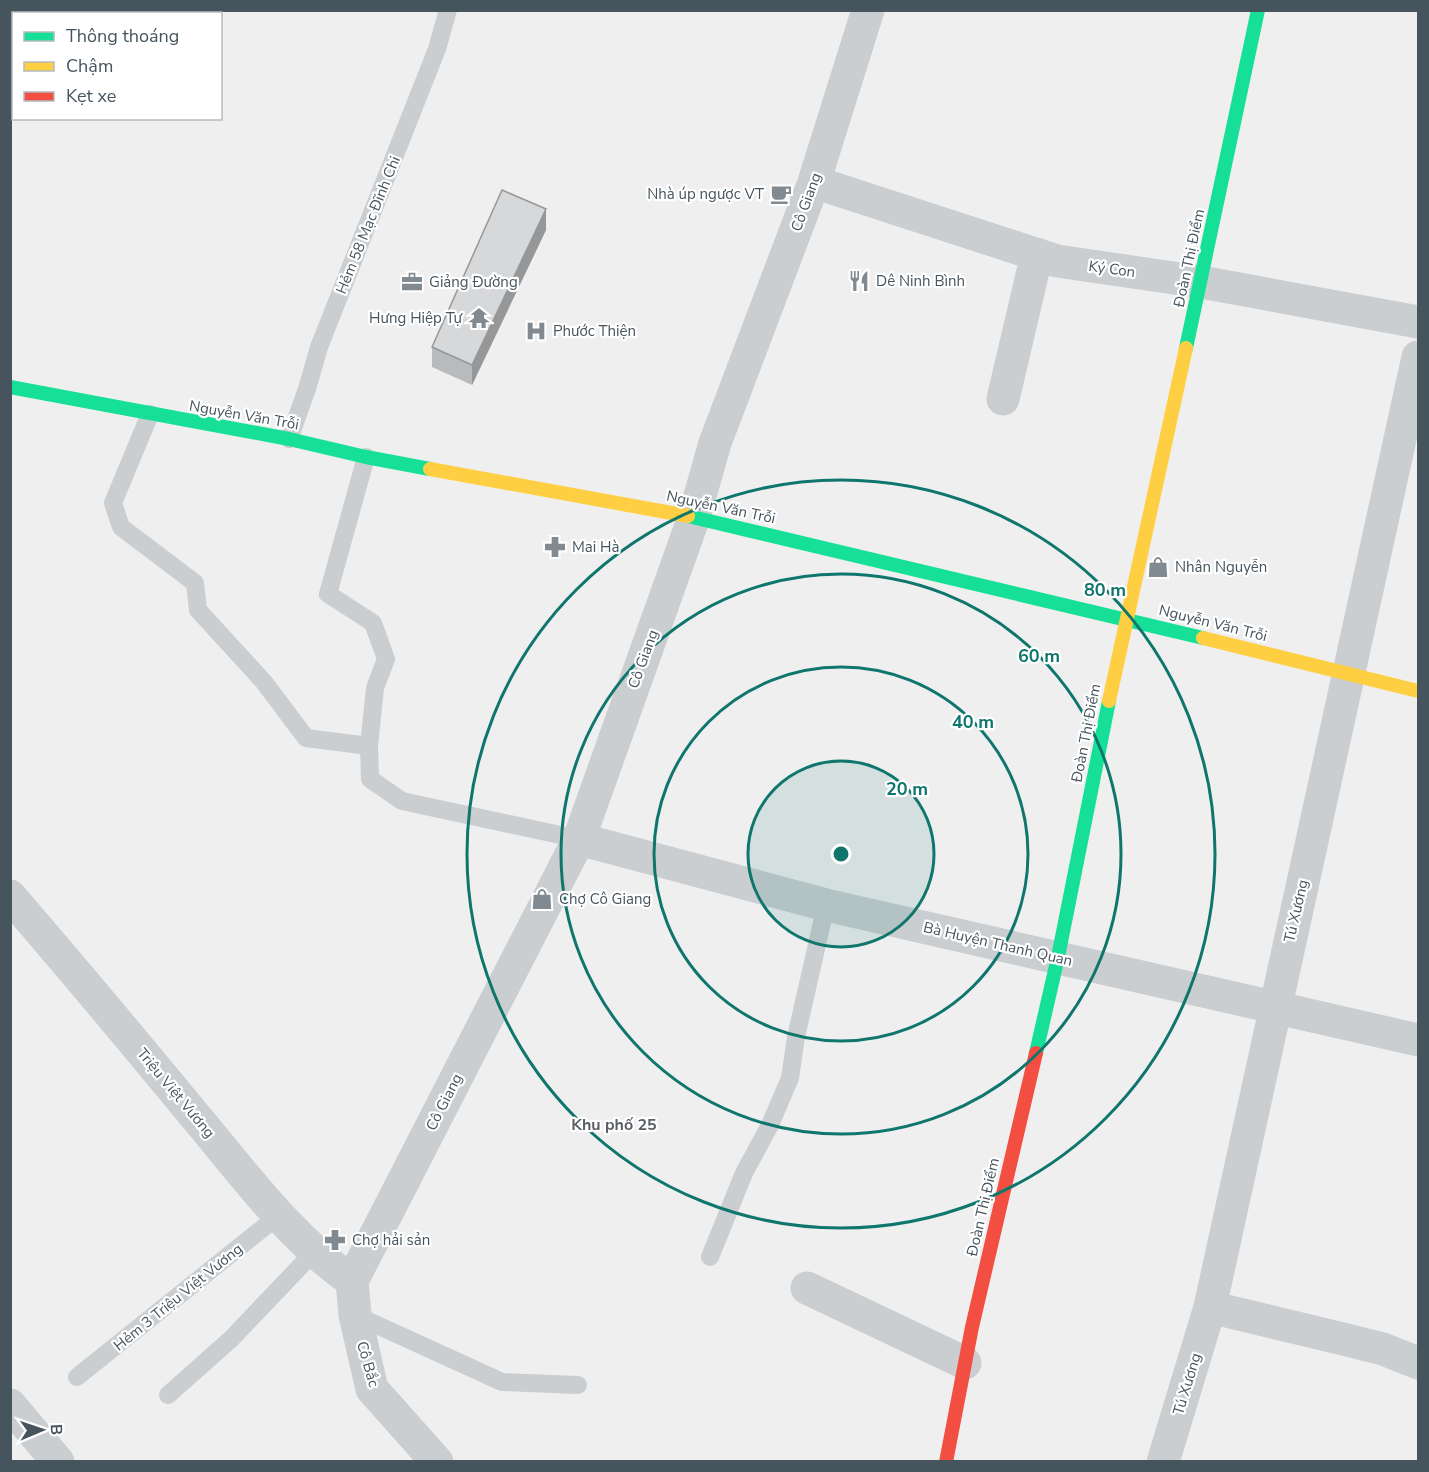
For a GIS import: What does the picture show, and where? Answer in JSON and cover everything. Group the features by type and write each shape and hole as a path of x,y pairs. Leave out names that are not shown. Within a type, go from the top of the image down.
{"street":[{"name":"Cô Giang","path":"351,1281 579,839 694,517 715,443 814,182 868,10"},
{"name":"Đoàn Thị Điểm","path":"946,1461 964,1363 1058,957 1126,618 1201,282 1258,10"},
{"name":"Ký Con","path":"814,182 1057,261 1201,282 1419,322"},
{"path":"1003,399 1037,254"},
{"name":"Tú Xương","path":"1163,1461 1210,1307 1419,357"},
{"name":"Nguyễn Văn Trỗi","path":"10,387 289,439 366,457 694,517 1126,618 1419,691"},
{"name":"Bà Huyện Thanh Quan","path":"579,839 826,904 1419,1040"},
{"name":"Triệu Việt Vương","path":"10,896 92,991 278,1216 314,1252 351,1281"},
{"name":"Cô Bắc","path":"351,1281 355,1315 372,1389 437,1461"},
{"path":"807,1288 964,1363"},
{"path":"1210,1307 1383,1349 1419,1363"},
{"path":"10,1405 58,1461"}],"lane":[{"name":"Hẻm 58 Mạc Đĩnh Chi","path":"289,439 308,389 320,347 434,59 448,10"},
{"path":"150,414 113,503 122,527 195,583 198,610 264,682 306,738 369,746"},
{"path":"366,457 328,594 373,623 386,659 375,688 369,746 370,779 402,801 579,839"},
{"path":"710,1257 744,1173 770,1125 790,1078 796,1037 826,904"},
{"name":"Hẻm 3 Triệu Việt Vương","path":"77,1377 278,1216"},
{"path":"168,1395 231,1339 314,1252"},
{"path":"355,1315 502,1382 578,1385"}],"building":[{"name":"Hưng Hiệp Tự","path":"502,190 546,209 472,365 432,347"}],"traffic: fast":[{"path":"1186,348 1258,10"},
{"path":"10,387 289,439 430,469"},
{"path":"688,516 1203,638"},
{"path":"1036,1053 1058,957 1109,701"}],"traffic: slow":[{"path":"1109,701 1186,348"},
{"path":"430,469 688,516"},
{"path":"1203,638 1418,691"}],"traffic: jam":[{"path":"946,1462 972,1327 1036,1053"}],"place":[{"name":"Nhà úp ngược VT","path":"781,194"},
{"name":"Dê Ninh Bình","path":"859,281"},
{"name":"Giảng Đường","path":"412,282"},
{"name":"Hưng Hiệp Tự","path":"479,318"},
{"name":"Phước Thiện","path":"536,331"},
{"name":"Mai Hà","path":"555,547"},
{"name":"Nhân Nguyễn","path":"1158,567"},
{"name":"Chợ Cô Giang","path":"542,899"},
{"name":"Chợ hải sản","path":"335,1240"}],"district":[{"name":"Khu phố 25","path":"614,1125"}]}
